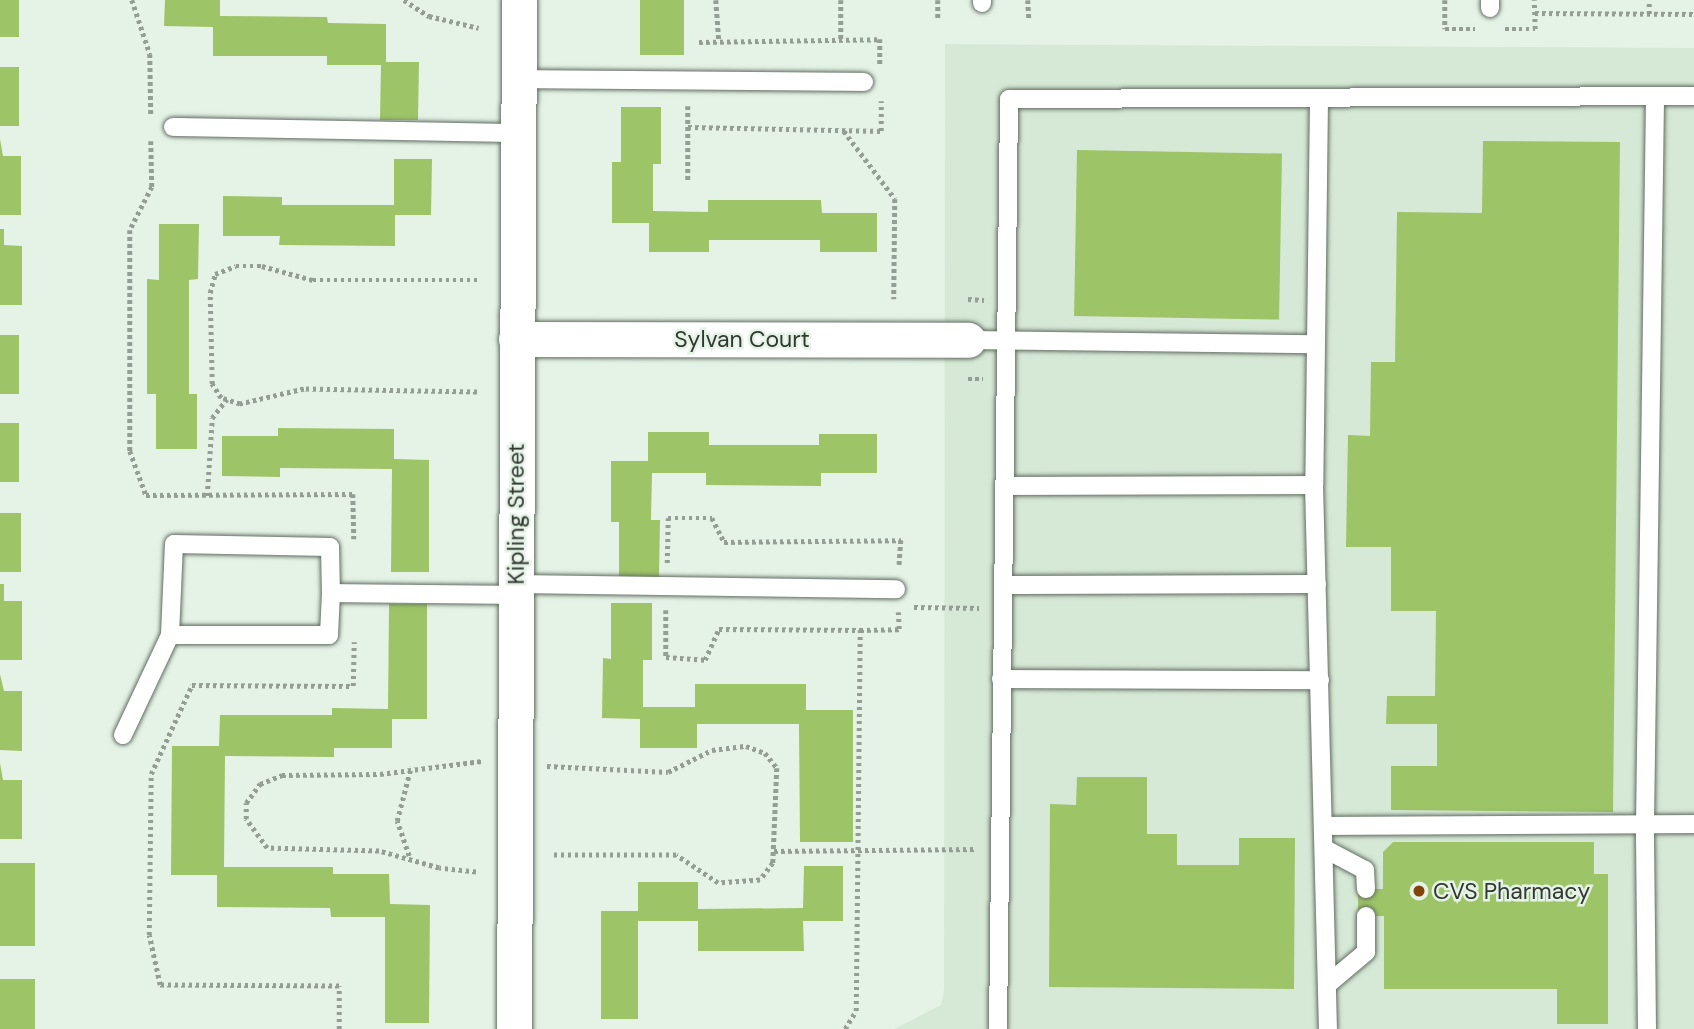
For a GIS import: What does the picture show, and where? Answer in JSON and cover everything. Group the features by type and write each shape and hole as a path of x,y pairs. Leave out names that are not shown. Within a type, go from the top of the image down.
{"street":[{"name":"Kipling Street","path":"514,1029 519,0"},
{"name":"Sylvan Court","path":"516,339 968,340"}],"lane":[{"path":"517,79 864,82"},
{"path":"1647,1029 1645,824 1655,96"},
{"path":"998,1029 1009,99 1694,96"},
{"path":"1319,99 1314,485 1325,826 1328,1029"},
{"path":"173,127 517,133"},
{"path":"968,340 1315,344"},
{"path":"1004,486 1314,485"},
{"path":"123,735 170,635 174,544 330,547 329,635 170,635"},
{"path":"1003,584 1317,584"},
{"path":"331,593 516,589 896,589"},
{"path":"1002,679 1320,680"},
{"path":"1325,826 1694,824"},
{"path":"1325,849 1365,870 1366,889"},
{"path":"1328,984 1366,952 1366,916"}],"path":[{"path":"132,0 150,54 151,120"},
{"path":"404,0 429,16 479,28"},
{"path":"716,0 719,41"},
{"path":"841,0 841,39"},
{"path":"938,0 938,20"},
{"path":"1028,0 1028,19"},
{"path":"1534,0 1535,13 1694,14"},
{"path":"1649,14 1650,0"},
{"path":"688,94 688,181"},
{"path":"844,130 895,199 894,299"},
{"path":"151,134 152,187 130,230 130,451 146,495 353,494 354,686 192,685 151,774 149,935 160,985 338,986 339,1029"},
{"path":"477,280 313,280 262,266 236,266 215,274 210,293 212,384 227,399 240,404 304,389 477,392"},
{"path":"207,496 212,418 227,399"},
{"path":"845,1029 856,1011 860,630 899,629 897,606 1002,608"},
{"path":"476,872 439,868 409,856 267,848 246,819 246,803 260,784 282,775 380,774 411,766 476,760 668,772 712,750 746,746 765,753 777,768 773,863 760,880 739,884 718,883 676,855 554,855"},
{"path":"409,856 397,821 411,766"},
{"path":"774,851 1000,849"}],"shaded area":[{"path":"945,44 1694,48 1694,1029 894,1029 941,1005 944,990"}],"building":[{"path":"0,0 19,0 19,37 0,37"},
{"path":"165,0 220,0 220,16 327,17 328,23 386,24 386,62 419,62 418,120 380,120 381,65 327,65 327,56 213,56 213,27 164,26"},
{"path":"640,0 684,0 684,55 640,55"},
{"path":"0,67 19,67 19,126 0,126"},
{"path":"621,107 661,107 661,164 653,164 653,211 708,212 708,200 821,200 822,213 877,213 877,252 820,252 820,240 709,240 709,252 649,252 649,223 612,223 612,162 621,162"},
{"path":"0,139 3,156 21,156 21,215 0,215"},
{"path":"1483,141 1620,142 1613,812 1391,810 1391,766 1437,766 1437,724 1386,724 1387,696 1435,696 1436,611 1391,611 1391,547 1346,547 1348,435 1370,436 1371,362 1395,362 1397,212 1482,213"},
{"path":"1077,150 1282,154 1279,320 1074,316"},
{"path":"394,159 432,159 431,215 395,215 395,246 279,245 280,236 223,236 223,196 282,197 282,205 394,205"},
{"path":"159,224 199,224 198,279 189,280 189,394 197,394 197,449 156,449 156,394 147,394 147,279 159,280"},
{"path":"0,229 4,229 4,245 22,246 22,305 0,305"},
{"path":"0,335 19,335 19,394 0,394"},
{"path":"0,423 19,423 19,482 0,482"},
{"path":"278,428 394,429 394,459 429,460 429,572 391,572 392,469 280,468 280,477 222,476 222,436 278,436"},
{"path":"648,432 709,432 709,445 819,445 819,434 877,434 877,473 821,473 821,486 706,485 706,473 652,473 651,520 660,520 659,577 619,577 619,522 611,522 611,461 648,461"},
{"path":"0,513 21,513 21,572 0,572"},
{"path":"0,584 4,584 4,601 22,601 22,660 0,660"},
{"path":"611,603 652,603 652,660 643,660 643,707 695,707 695,684 806,684 806,710 853,710 853,842 800,842 799,724 697,724 697,748 640,748 640,719 602,718 603,658 611,659"},
{"path":"389,604 427,604 427,719 392,719 392,748 334,748 334,757 225,756 224,867 333,867 333,874 389,874 390,904 430,905 429,1023 385,1023 385,917 331,917 330,908 217,907 217,875 171,875 172,746 219,746 220,715 332,715 332,708 388,709"},
{"path":"0,674 4,691 22,691 22,751 0,750"},
{"path":"0,763 3,780 22,780 22,839 0,839"},
{"path":"1077,777 1147,777 1147,834 1177,834 1177,865 1239,865 1239,838 1295,838 1294,989 1049,987 1050,804 1076,805"},
{"name":"CVS Pharmacy","path":"1393,842 1594,842 1594,874 1608,874 1608,1024 1557,1024 1557,989 1384,989 1384,916 1358,916 1358,889 1383,889 1383,852"},
{"path":"0,863 35,863 35,946 0,946"},
{"path":"804,866 843,866 843,921 803,921 804,951 698,951 698,921 638,921 638,1019 601,1019 601,911 638,911 638,882 698,882 698,909 803,908"},
{"path":"0,979 35,979 35,1029 0,1029"}],"place":[{"name":"CVS Pharmacy","path":"1419,891"}]}
